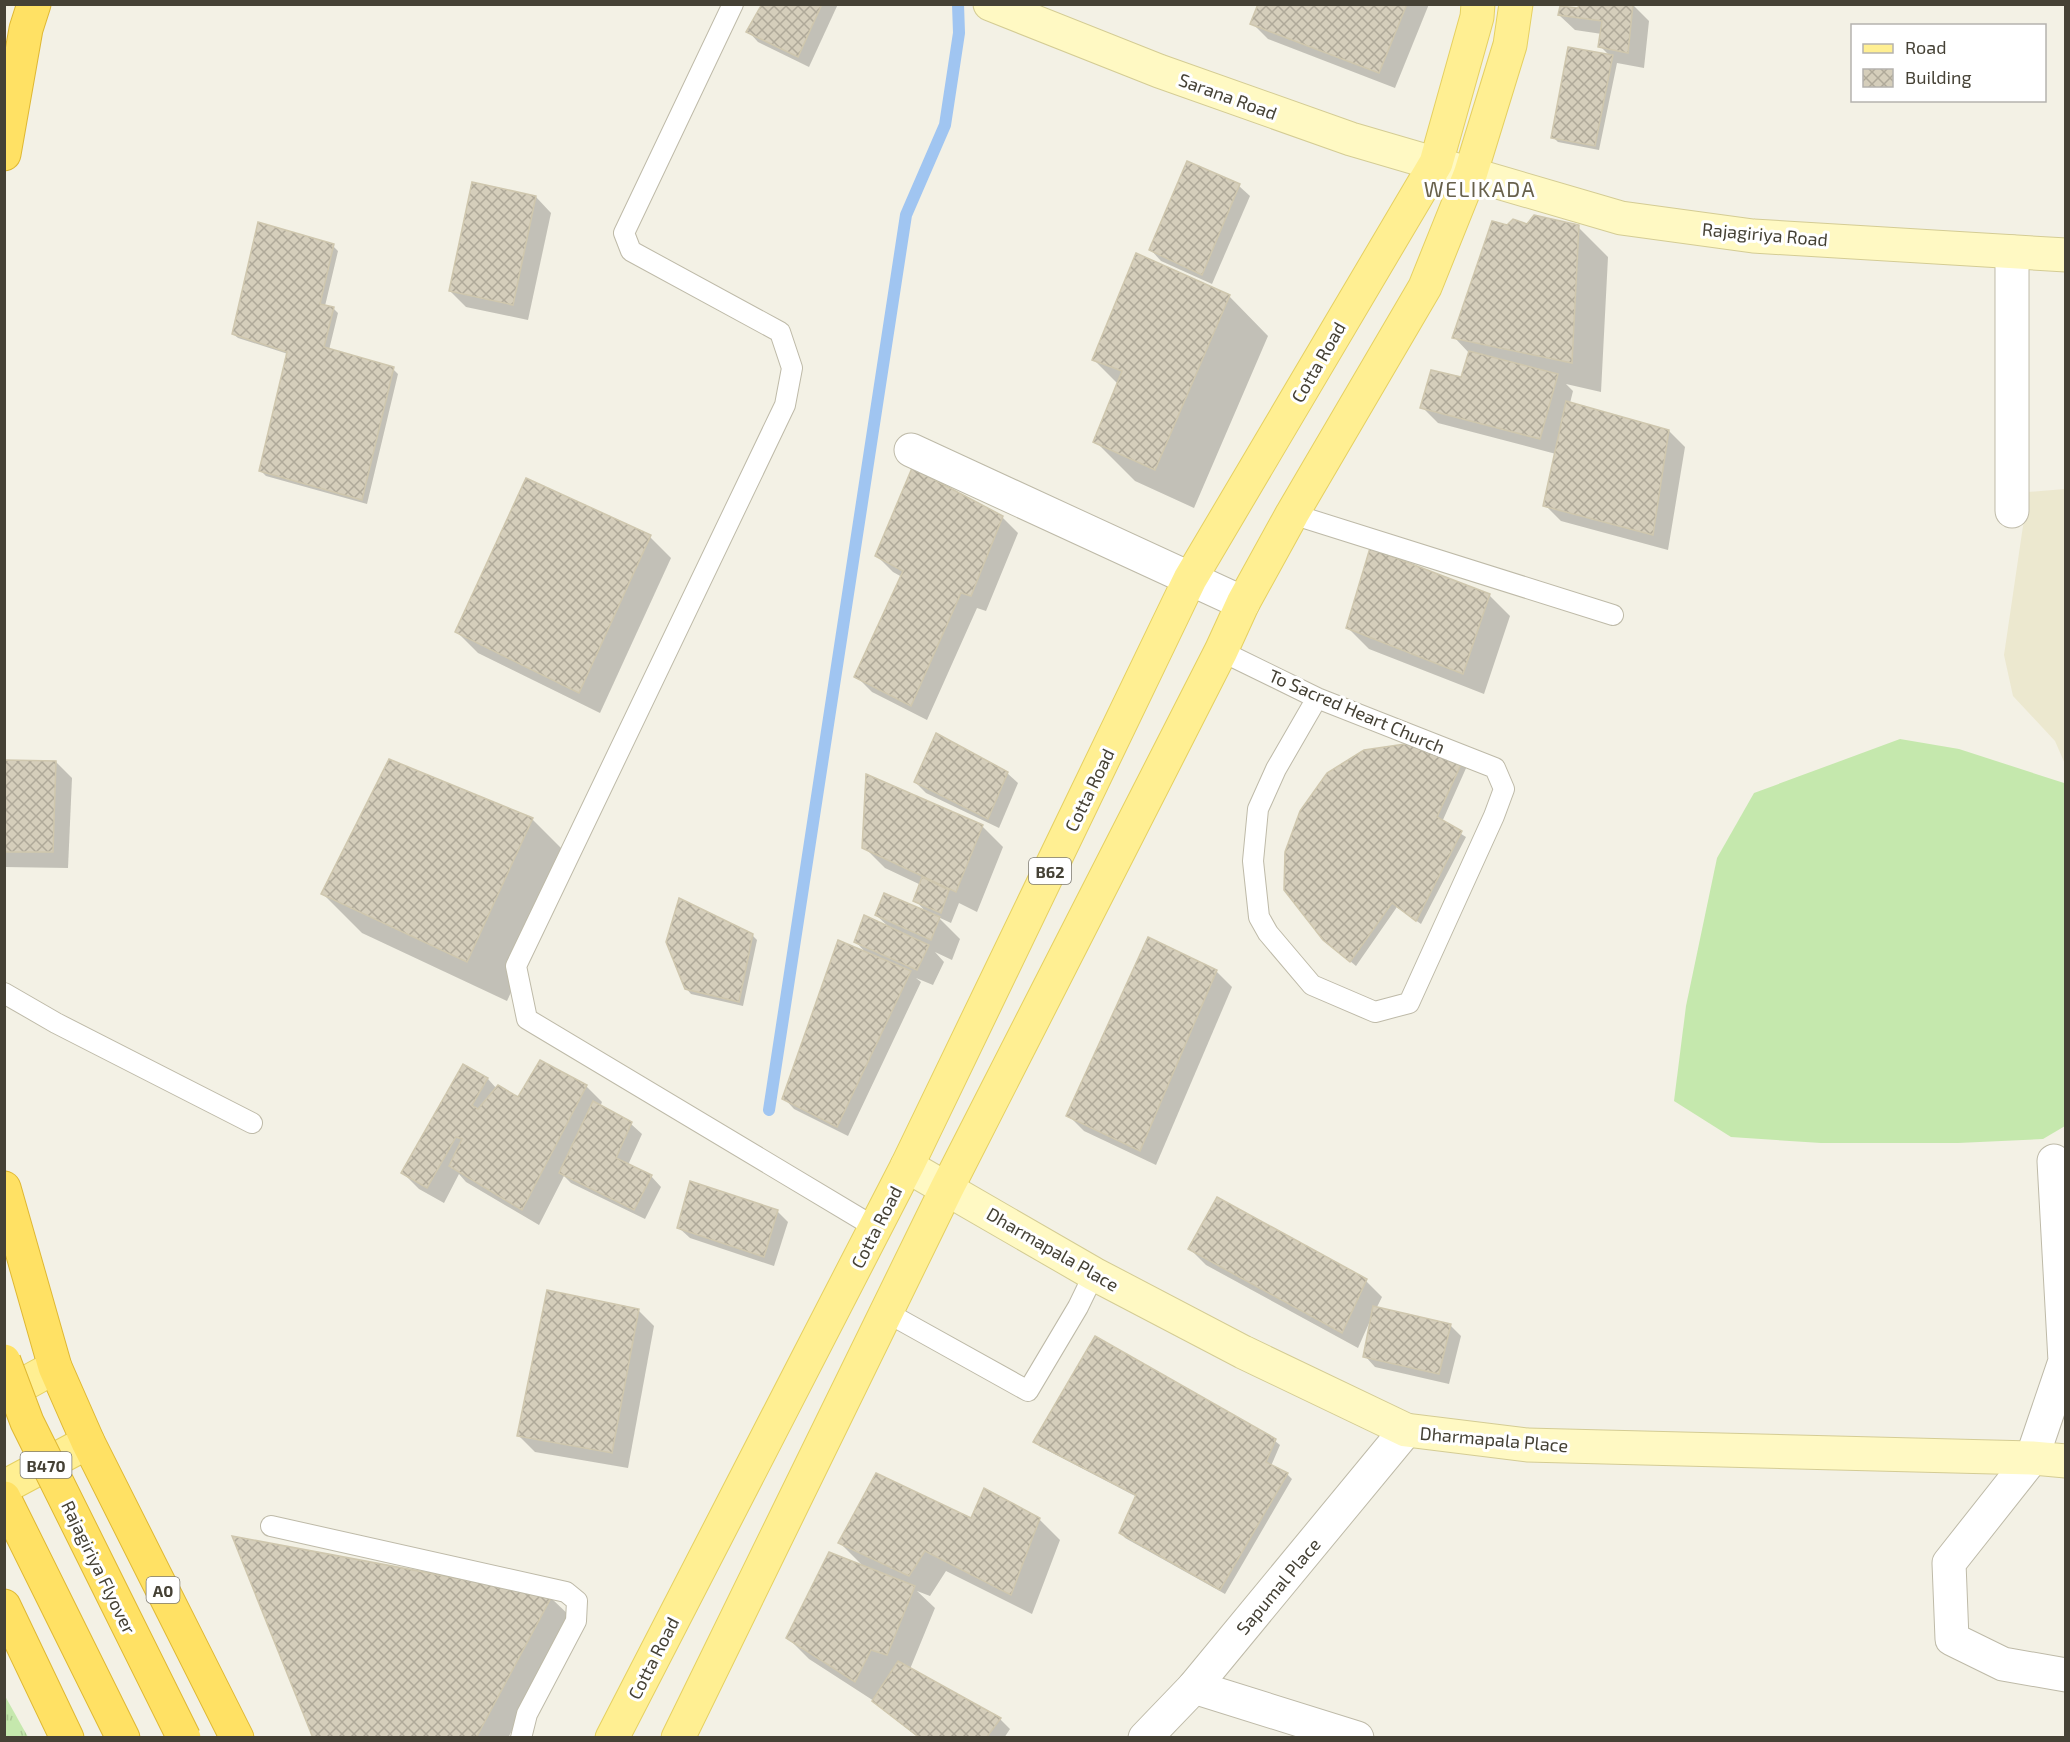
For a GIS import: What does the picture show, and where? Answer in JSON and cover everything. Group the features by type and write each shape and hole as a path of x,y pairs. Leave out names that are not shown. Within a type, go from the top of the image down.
{"highway":[{"path":"4,87 30,17"},
{"path":"4,154 30,17"},
{"name":"A0","path":"4,1188 55,1367 88,1442 237,1737"},
{"name":"Rajagiriya Flyover","path":"4,1361 27,1422 184,1737"},
{"path":"4,1498 123,1737"},
{"path":"4,1606 67,1737"}],"main road":[{"name":"Cotta Road","path":"612,1737 907,1166 1190,579 1436,163 1477,17 1478,4"},
{"path":"678,1737 947,1188 1221,651 1243,603 1292,514 1425,287 1470,175 1510,45 1516,4"},
{"path":"4,1395 55,1367"},
{"name":"B470","path":"4,1487 88,1442"}],"street":[{"name":"Sarana Road","path":"999,8 1159,71 1340,136 1470,175"},
{"name":"Rajagiriya Road","path":"1470,175 1621,218 1753,236 2066,255"},
{"path":"2012,252 2012,511"},
{"path":"911,450 1243,603"},
{"path":"2054,1161 2065,1361 2032,1458 1949,1563 1952,1639 2003,1664 2066,1675"},
{"name":"Dharmapala Place","path":"907,1166 1094,1274 1243,1352 1406,1430 1527,1445 2032,1458 2066,1461"},
{"name":"Sapumal Place","path":"1145,1737 1194,1687 1406,1430"},
{"path":"1194,1687 1356,1737"}],"lane":[{"path":"733,4 624,233 631,250 780,332 792,368 786,405 516,966 527,1019 876,1228"},
{"path":"1292,514 1613,615"},
{"name":"To Sacred Heart Church","path":"1221,651 1317,698 1495,768 1504,789 1409,1003 1375,1012 1312,985 1268,933 1259,917 1253,861 1258,809 1276,769 1317,698"},
{"path":"4,993 56,1023 252,1123"},
{"path":"886,1312 1028,1391 1078,1307 1094,1274"},
{"path":"271,1526 566,1592 577,1601 576,1621 527,1714 521,1737"}],"shaded area":[{"path":"2065,489 2065,764 2055,741 2013,696 2004,655 2028,492"}],"green space":[{"path":"1900,739 1959,749 2064,783 2065,1126 2043,1139 1958,1143 1821,1143 1731,1137 1674,1101 1686,1006 1717,858 1754,793"},
{"path":"5,1696 28,1737 5,1737"}],"building":[{"path":"762,4 822,4 798,57 746,32"},
{"path":"1258,4 1407,4 1379,73 1250,24"},
{"path":"1579,4 1633,4 1628,53 1598,47 1602,21 1558,15 1560,6 1578,8"},
{"path":"1568,47 1613,55 1595,146 1551,138"},
{"path":"1187,161 1240,184 1202,275 1149,250"},
{"path":"472,182 536,196 513,305 449,291"},
{"path":"1534,215 1579,225 1572,363 1452,338 1492,221 1507,225 1513,219 1527,224"},
{"path":"258,222 334,244 320,304 334,307 324,347 394,367 362,500 259,471 287,352 232,334"},
{"path":"1136,253 1230,295 1155,470 1093,442 1122,371 1092,360"},
{"path":"1469,351 1558,374 1540,439 1420,408 1431,370 1461,377"},
{"path":"1566,401 1669,430 1653,535 1543,506"},
{"path":"912,468 1003,516 971,596 961,593 911,706 854,677 903,571 875,556"},
{"path":"526,478 651,535 579,693 455,632"},
{"path":"1370,548 1490,594 1463,674 1346,628"},
{"path":"936,733 1008,772 988,819 914,782"},
{"path":"1405,744 1445,753 1463,760 1437,817 1462,831 1416,921 1392,903 1350,962 1323,940 1284,890 1285,852 1300,811 1327,773 1364,750"},
{"path":"389,759 533,818 467,962 321,894"},
{"path":"4,760 56,761 53,852 4,852"},
{"path":"866,774 983,825 956,892 862,848"},
{"path":"922,877 949,890 941,913 913,901"},
{"path":"884,893 940,917 931,940 875,915"},
{"path":"679,898 753,934 739,1002 685,989 666,942"},
{"path":"864,915 929,945 917,970 854,942"},
{"path":"1148,937 1217,970 1140,1151 1066,1116"},
{"path":"838,940 911,971 837,1127 782,1099"},
{"path":"540,1060 587,1085 522,1210 449,1166 462,1139 456,1137 427,1188 401,1173 463,1064 488,1078 472,1105 478,1109 498,1085 518,1097"},
{"path":"593,1101 632,1122 616,1158 652,1175 634,1210 559,1173"},
{"path":"690,1181 778,1210 764,1257 677,1228"},
{"path":"1217,1197 1367,1279 1342,1333 1188,1249"},
{"path":"547,1290 639,1309 612,1453 517,1436"},
{"path":"1373,1306 1451,1324 1439,1374 1363,1357"},
{"path":"1095,1336 1276,1439 1266,1462 1288,1473 1220,1590 1119,1533 1136,1495 1033,1442"},
{"path":"876,1473 971,1518 984,1488 1040,1518 1011,1595 925,1551 909,1576 838,1543"},
{"path":"232,1536 552,1596 476,1738 313,1738"},
{"path":"829,1552 915,1586 887,1655 871,1650 855,1682 786,1638"},
{"path":"898,1661 1001,1718 986,1738 920,1738 872,1701"}],"waterway":[{"path":"769,1110 906,215 945,125 959,33 958,4"}],"district":[{"name":"WELIKADA","path":"1480,188"}]}
